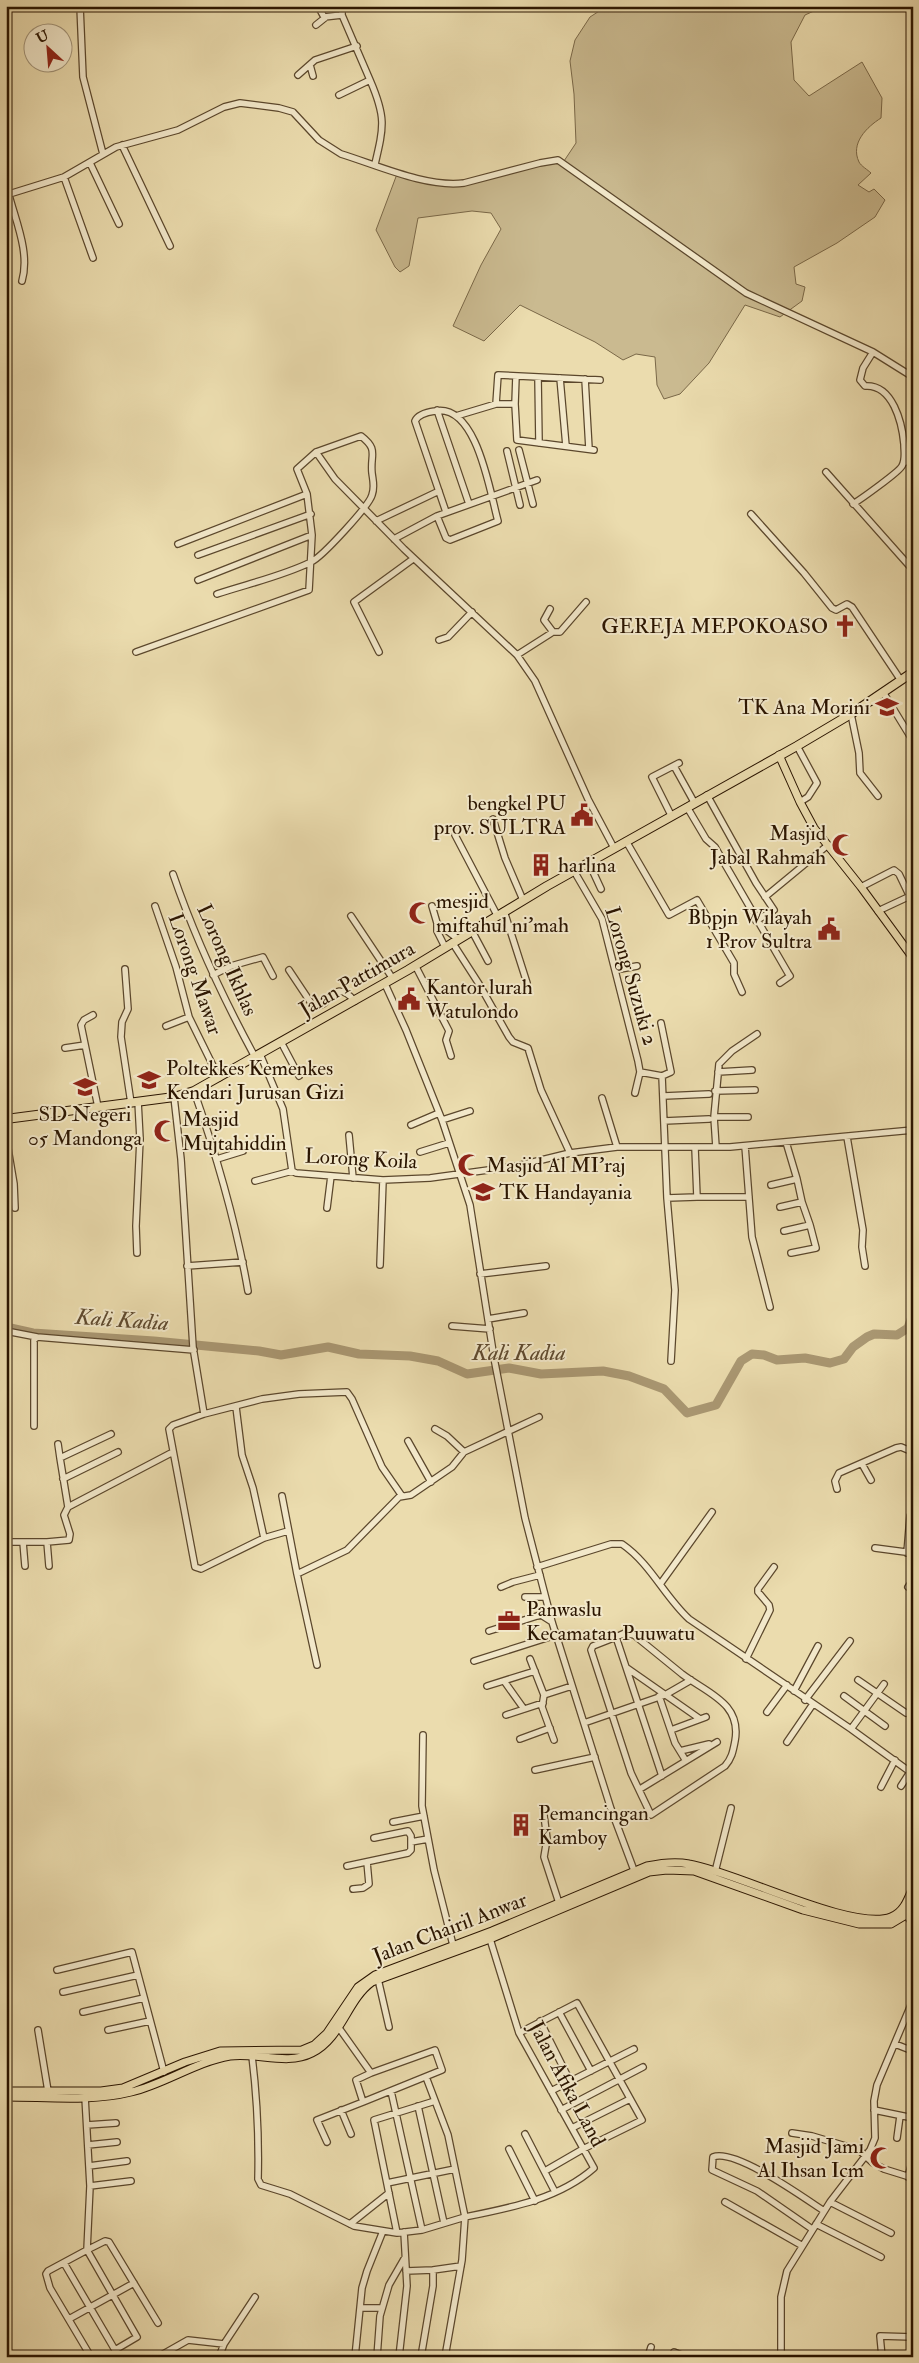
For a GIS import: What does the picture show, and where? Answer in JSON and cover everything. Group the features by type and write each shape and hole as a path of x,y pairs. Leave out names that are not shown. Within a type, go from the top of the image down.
{"highway":[{"name":"Jalan Pattimura","path":"6,1119 174,1097 194,1092 393,979 500,913 694,802 797,746 851,714 913,672"}],"main road":[{"path":"779,756 814,828 861,887 913,958"},
{"name":"Jalan Chairil Anwar","path":"6,2091 48,2091 83,2095 123,2088 185,2062 225,2050 292,2052 308,2048 328,2033 362,1983 375,1975 437,1954 490,1939 658,1864 677,1863 699,1866 804,1906 863,1918 885,1919 900,1912 913,1888"},
{"name":"Jalan Chairil Anwar","path":"6,2097 132,2092 190,2068 221,2058 252,2056 292,2058 306,2056 323,2046 339,2028 362,1990 378,1979 454,1945 635,1874 667,1870 694,1871 859,1924 872,1926 891,1924 906,1915"},
{"path":"906,1915 913,1905"}],"street":[{"path":"80,6 83,77 103,154"},
{"path":"318,6 326,17"},
{"path":"342,6 342,15 357,46 380,106 383,125 375,164"},
{"path":"316,25 326,17 342,15"},
{"path":"298,75 315,60 357,46"},
{"path":"310,64 314,76"},
{"path":"339,95 370,80"},
{"path":"22,280 26,269 24,252 8,195 64,177 122,145 178,130 224,107 240,103 279,108 293,112 319,140 330,148 428,180 453,184 540,162 562,161 746,293 873,352 913,377"},
{"path":"122,145 170,246"},
{"path":"90,163 119,224"},
{"path":"64,177 93,258"},
{"path":"873,352 863,368 860,380 865,386 879,389 899,416 902,427 905,462"},
{"path":"496,404 498,374 600,380"},
{"path":"516,376 517,440 591,450 585,379"},
{"path":"538,377 539,443"},
{"path":"560,378 566,446"},
{"path":"456,416 496,404 515,404"},
{"path":"437,410 469,504"},
{"path":"438,516 446,538 450,540 498,521 478,447 470,430 456,416 443,410 437,410 421,415 415,421 446,512"},
{"path":"136,652 309,590 312,562 310,514 307,494 297,469 316,452 361,436 370,443 374,455 372,497 364,508 312,562 217,594"},
{"path":"519,450 533,504"},
{"path":"507,451 520,505"},
{"path":"316,452 332,475 413,559 517,655 535,681 588,799 614,848"},
{"path":"853,504 897,473 905,462 913,460"},
{"path":"826,472 913,570"},
{"path":"394,539 446,512 537,480"},
{"path":"376,521 439,490"},
{"path":"178,544 307,494"},
{"path":"198,555 310,514"},
{"path":"750,514 804,573 832,608 836,610 847,604 852,608 900,679"},
{"path":"198,580 312,535"},
{"path":"378,652 354,602 413,559"},
{"path":"517,655 553,632 557,633 586,602"},
{"path":"550,609 544,620 553,632"},
{"path":"439,640 448,636 472,612"},
{"path":"883,692 913,741"},
{"path":"851,714 859,753 860,773 878,796"},
{"path":"797,746 817,782 808,797 800,802"},
{"path":"671,815 652,778 676,765 694,802"},
{"path":"707,795 774,910 756,921"},
{"path":"687,807 706,839 715,847 756,921 790,975 780,983"},
{"path":"492,819 505,858 523,900"},
{"path":"455,835 500,913 527,984"},
{"path":"626,841 669,915 697,900 734,963 734,974 742,992"},
{"path":"765,897 828,845"},
{"path":"589,863 601,889"},
{"path":"861,887 894,870 899,874 912,898 878,911"},
{"name":"Lorong Suzuki 2","path":"574,871 600,915 615,970 640,1072 634,1093"},
{"name":"Lorong Ikhlas","path":"173,874 188,920 213,975 258,1056"},
{"name":"Lorong Mawar","path":"155,906 176,967 189,1017 219,1078"},
{"path":"432,906 438,931 452,943"},
{"path":"350,916 393,979"},
{"path":"437,923 479,984 513,1042 528,1048 541,1090 570,1153"},
{"path":"472,931 488,961"},
{"path":"213,975 232,966 264,957 273,976"},
{"path":"416,965 449,1031 446,1040 451,1056"},
{"path":"615,970 637,966"},
{"path":"125,969 128,1009 122,1022 121,1037 135,1102 140,1140 136,1226 137,1253"},
{"path":"289,970 313,1006 322,1004 340,991 345,991 355,1001"},
{"path":"384,984 406,1030 442,1120 474,1220 480,1274 521,1503 552,1622 635,1874"},
{"path":"93,1015 81,1023 98,1107"},
{"path":"166,1026 189,1017"},
{"path":"640,1072 662,1076 669,1074 672,1070 661,1023"},
{"path":"716,1147 711,1118 721,1060 756,1034"},
{"path":"281,1042 299,1076"},
{"path":"65,1048 85,1044"},
{"name":"Lorong Koila","path":"258,1056 283,1109 292,1171 331,1176 383,1180 430,1178 461,1175 532,1163 570,1153 617,1147 695,1148 745,1146 913,1130"},
{"path":"718,1072 752,1070"},
{"path":"662,1076 667,1198 675,1290 671,1361"},
{"path":"715,1091 755,1090"},
{"path":"194,1092 217,1159 248,1291"},
{"path":"664,1096 709,1094"},
{"path":"174,1097 181,1153 193,1349 204,1414"},
{"path":"602,1098 617,1147"},
{"path":"442,1120 470,1111"},
{"path":"411,1125 438,1113"},
{"path":"664,1121 748,1117"},
{"path":"349,1135 353,1178"},
{"path":"847,1136 863,1230 862,1247 865,1266"},
{"path":"6,1137 15,1208"},
{"path":"786,1142 816,1248 791,1253"},
{"path":"420,1152 449,1143"},
{"path":"745,1146 752,1236 770,1308"},
{"path":"695,1148 697,1198"},
{"path":"217,1159 244,1151"},
{"path":"255,1181 292,1171"},
{"path":"328,1208 331,1176"},
{"path":"771,1185 797,1179"},
{"path":"380,1265 383,1180"},
{"path":"667,1198 748,1197"},
{"path":"780,1207 802,1202"},
{"path":"784,1231 810,1225"},
{"path":"188,1266 242,1262"},
{"path":"480,1274 546,1266"},
{"path":"488,1318 524,1313"},
{"path":"452,1326 490,1329"},
{"path":"6,1331 36,1337 193,1349"},
{"path":"34,1426 34,1340 36,1337"},
{"path":"288,1531 264,1538 196,1569 173,1452 170,1426 204,1414 262,1400 298,1394 347,1392 352,1399 382,1467 402,1496"},
{"path":"236,1407 242,1455 253,1488 264,1538"},
{"path":"297,1574 347,1550 402,1496 411,1495 455,1465 464,1452 539,1417"},
{"path":"435,1429 447,1436 464,1452"},
{"path":"60,1458 111,1434"},
{"path":"408,1440 431,1482"},
{"path":"58,1444 68,1507"},
{"path":"837,1489 835,1481 839,1473 896,1448 913,1452"},
{"path":"63,1479 118,1452"},
{"path":"6,1542 66,1541 70,1538 64,1515 68,1507 173,1452"},
{"path":"862,1464 871,1480"},
{"path":"282,1496 317,1665"},
{"path":"661,1583 712,1512"},
{"path":"874,1548 910,1553 910,1516"},
{"path":"24,1542 25,1566"},
{"path":"47,1542 49,1566"},
{"path":"537,1567 611,1544 622,1544 644,1561 675,1605 689,1620 851,1729 911,1773 901,1786"},
{"path":"746,1659 770,1610 769,1605 758,1592 758,1588 774,1568"},
{"path":"501,1587 540,1575"},
{"path":"908,1587 913,1580"},
{"path":"525,1597 545,1596"},
{"path":"489,1631 537,1616 552,1622"},
{"path":"625,1632 634,1635 691,1680 722,1701 730,1710 738,1728 732,1756 723,1768 651,1815 631,1773 591,1648 625,1632"},
{"path":"474,1661 556,1635"},
{"path":"616,1637 662,1776"},
{"path":"806,1700 850,1641"},
{"path":"794,1691 818,1646"},
{"path":"530,1659 544,1695 543,1703 554,1740"},
{"path":"627,1668 662,1696 703,1718 671,1730"},
{"path":"487,1686 535,1671"},
{"path":"584,1723 662,1696 691,1680"},
{"path":"858,1680 906,1713"},
{"path":"504,1681 524,1709"},
{"path":"851,1729 884,1684"},
{"path":"767,1712 787,1685"},
{"path":"544,1695 572,1686"},
{"path":"662,1696 671,1730 686,1761"},
{"path":"844,1696 885,1726"},
{"path":"506,1715 543,1703"},
{"path":"788,1742 813,1704"},
{"path":"520,1739 550,1728"},
{"path":"423,1735 421,1796 428,1839 454,1945"},
{"path":"640,1789 717,1742 680,1752"},
{"path":"535,1770 595,1757"},
{"path":"881,1787 895,1760"},
{"path":"543,1807 547,1840 544,1858 560,1903"},
{"path":"715,1872 731,1808"},
{"path":"393,1822 424,1816"},
{"path":"348,1866 409,1852 411,1842 408,1831 374,1838"},
{"path":"411,1842 428,1839"},
{"path":"353,1889 363,1888 369,1884 367,1862"},
{"path":"906,1915 913,1924"},
{"name":"Jalan Afika Land","path":"252,2056 259,2138 259,2183 290,2194 350,2224 400,2233 422,2230 465,2217 535,2201 582,2179 594,2168 519,2033 490,1939"},
{"path":"57,1970 132,1952 164,2072"},
{"path":"63,1992 138,1975"},
{"path":"378,1979 389,2027"},
{"path":"82,2012 144,1998"},
{"path":"781,2357 782,2289 787,2271 845,2180 866,2156 875,2138 874,2110 876,2085 912,2002"},
{"path":"519,2033 577,2003 642,2120 583,2149 545,2171"},
{"path":"559,2012 590,2071"},
{"path":"108,2030 150,2021"},
{"path":"540,2021 570,2081"},
{"path":"339,2028 371,2074"},
{"path":"38,2030 48,2091"},
{"path":"894,2044 913,2051"},
{"path":"551,2091 634,2049"},
{"path":"327,2142 317,2120 341,2110 363,2102 426,2077 442,2070 435,2050 356,2080 363,2102"},
{"path":"561,2110 643,2067"},
{"path":"426,2077 448,2134 465,2217 460,2266 445,2357"},
{"path":"391,2091 422,2230"},
{"path":"64,2262 115,2350 137,2337 87,2250 90,2186 83,2095"},
{"path":"572,2128 630,2099"},
{"path":"399,2357 407,2286 406,2271 400,2233 389,2193 374,2120 435,2101"},
{"path":"418,2106 444,2224"},
{"path":"341,2110 351,2134"},
{"path":"874,2110 913,2118"},
{"path":"897,2138 900,2116"},
{"path":"86,2125 116,2123"},
{"path":"792,2133 812,2136 844,2145 862,2152 884,2169 910,2177 913,2158"},
{"path":"526,2134 555,2192"},
{"path":"88,2145 117,2142"},
{"path":"509,2149 535,2201"},
{"path":"824,2211 756,2168 725,2157 713,2158 712,2170 757,2191 814,2226 881,2257"},
{"path":"89,2166 127,2161"},
{"path":"387,2183 455,2169"},
{"path":"90,2186 131,2181"},
{"path":"350,2224 389,2193"},
{"path":"725,2202 802,2245"},
{"path":"830,2202 890,2233"},
{"path":"355,2357 360,2308 367,2271 383,2231"},
{"path":"91,2357 50,2288 46,2274 87,2250 106,2241 109,2242 158,2323"},
{"path":"377,2357 382,2308 389,2285 404,2259"},
{"path":"406,2271 460,2266"},
{"path":"422,2357 433,2286 433,2270"},
{"path":"69,2319 134,2282"},
{"path":"219,2357 224,2344 255,2297"},
{"path":"360,2308 382,2308"},
{"path":"882,2357 880,2336 913,2337"},
{"path":"158,2357 188,2340 224,2344"},
{"path":"648,2357 651,2347"},
{"path":"671,2357 675,2352 686,2357"}],"shaded area":[{"path":"607,6 825,6 805,15 791,42 794,80 809,96 862,62 882,98 881,118 861,136 857,148 859,162 871,173 858,185 869,192 874,189 885,200 875,217 837,243 794,267 796,284 805,287 802,301 780,317 745,305 709,363 680,394 664,399 657,385 655,357 636,354 623,360 595,342 520,305 484,341 453,326 481,265 501,229 491,213 472,211 418,218 409,266 400,272 395,267 376,230 397,174 444,185 551,163 562,164 576,143 574,94 570,61 575,40 590,17"}],"waterway":[{"name":"Kali Kadia","path":"6,1327 33,1333 154,1341 259,1351 281,1355 328,1347 359,1354 410,1356 438,1361 467,1374 509,1368 541,1374 603,1371 629,1376 664,1389 687,1413 716,1405 741,1361 752,1354 764,1355 777,1360 805,1358 830,1363 844,1359 853,1347 874,1334 897,1335 908,1328 913,1314"}],"place":[{"name":"GEREJA MEPOKOASO","path":"845,626"},
{"name":"TK Ana Morini","path":"887,707"},
{"name":"bengkel PU prov. SULTRA","path":"582,815"},
{"name":"Masjid Jabal Rahmah","path":"843,845"},
{"name":"harlina","path":"541,865"},
{"name":"mesjid miftahul ni'mah","path":"420,913"},
{"name":"Bbpjn Wilayah 1 Prov Sultra","path":"829,929"},
{"name":"Kantor lurah Watulondo","path":"409,999"},
{"name":"Poltekkes Kemenkes Kendari Jurusan Gizi","path":"149,1080"},
{"name":"SD Negeri 05 Mandonga","path":"85,1087"},
{"name":"Masjid Mujtahiddin","path":"165,1131"},
{"name":"Masjid Al MI'raj","path":"469,1165"},
{"name":"TK Handayania","path":"483,1192"},
{"name":"Panwaslu Kecamatan Puuwatu","path":"509,1621"},
{"name":"Pemancingan Kamboy","path":"521,1825"},
{"name":"Masjid Jami Al Ihsan Icm","path":"881,2158"}]}
